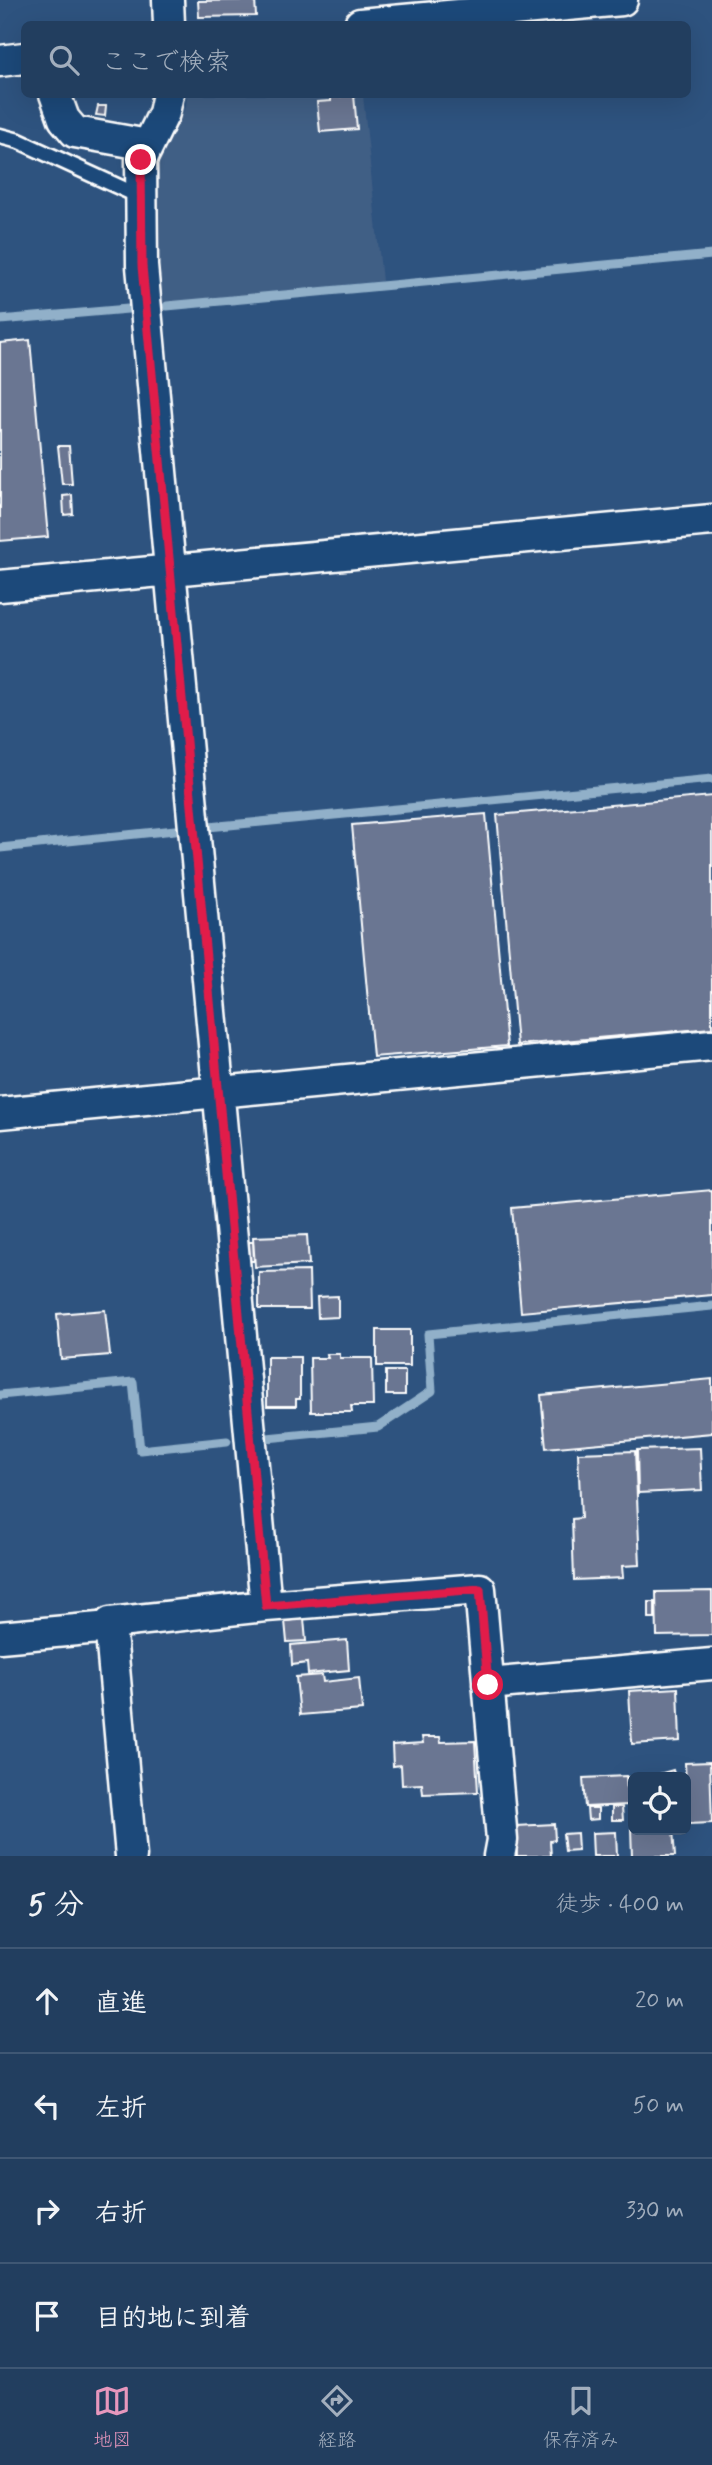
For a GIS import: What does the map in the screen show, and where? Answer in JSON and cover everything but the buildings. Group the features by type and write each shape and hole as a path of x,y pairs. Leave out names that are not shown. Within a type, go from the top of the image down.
{"street":[{"path":"168,0 169,21"},
{"path":"393,21 622,0"},
{"path":"0,61 21,58"},
{"path":"56,98 64,119 75,132 148,145"},
{"path":"167,98 164,113 141,160 142,266 266,1606"},
{"path":"0,586 712,520"},
{"path":"0,1113 712,1045"},
{"path":"131,1856 110,1623 266,1606 480,1589 502,1840 499,1856"},
{"path":"0,1637 110,1627"},
{"path":"488,1685 712,1664"}],"lane":[{"path":"0,136 19,141 141,197"}],"shaded area":[{"path":"187,98 363,98 382,281 154,304 155,162 186,107"}],"waterway":[{"path":"167,306 712,255"},
{"path":"0,320 128,309"},
{"path":"208,827 712,779"},
{"path":"0,848 175,830"},
{"path":"267,1438 378,1427 432,1391 428,1334 712,1306"},
{"path":"0,1395 133,1382 140,1450 227,1441"}],"route":[{"path":"141,160 142,266 266,1606 480,1589 488,1685"}]}
